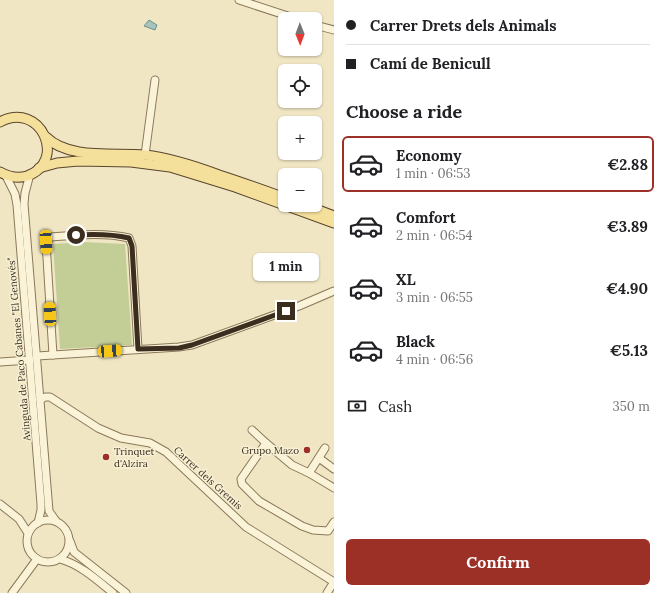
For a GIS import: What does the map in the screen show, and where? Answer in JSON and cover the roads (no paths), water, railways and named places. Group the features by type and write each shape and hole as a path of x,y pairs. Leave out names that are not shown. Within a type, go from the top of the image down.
{"main road":[{"path":"2,119 19,117 31,121 38,126 52,143 69,150 95,153 145,155 188,164 278,196"},
{"path":"39,168 44,161 46,154 46,137"},
{"path":"3,174 18,177 30,174 39,168 57,163 78,161 131,162 170,167 235,187 334,223"},
{"path":"322,211 334,216"}],"street":[{"path":"239,0 278,13"},
{"path":"322,27 334,30"},
{"path":"145,155 155,80"},
{"name":"Avinguda de Paco Cabanes \"El Genovés\"","path":"3,174 16,194 41,504 37,524"},
{"name":"Avinguda de Paco Cabanes \"El Genovés\"","path":"30,174 24,204 50,511 56,521"},
{"path":"53,355 46,242 51,237 88,235 129,238 132,246 138,349"},
{"path":"37,356 138,349 179,348 192,345 299,306 334,291"},
{"path":"0,362 30,360"},
{"name":"Carrer dels Gremis","path":"40,400 45,397 50,397 98,428 120,438 150,443 166,452 246,527 334,582"},
{"path":"252,430 292,465 334,488"},
{"path":"266,443 242,479 242,484 259,501 302,526 313,530 328,531 334,522"},
{"path":"309,473 325,448"},
{"path":"318,458 334,470"},
{"path":"0,504 19,519 28,534 28,546 30,552 37,559 46,562 53,562 60,559 68,549 70,541"},
{"path":"19,519 37,524"},
{"path":"28,534 37,524 45,520 56,521 63,526 67,532 74,552 126,593"},
{"path":"12,593 37,559"},
{"path":"60,559 78,566 113,593"},
{"path":"330,592 334,582"}],"water":[{"path":"149,20 157,25 155,30 144,26"}],"place":[{"name":"Grupo Mazo","path":"307,450"},
{"name":"Trinquet d'Alzira","path":"106,457"}]}
